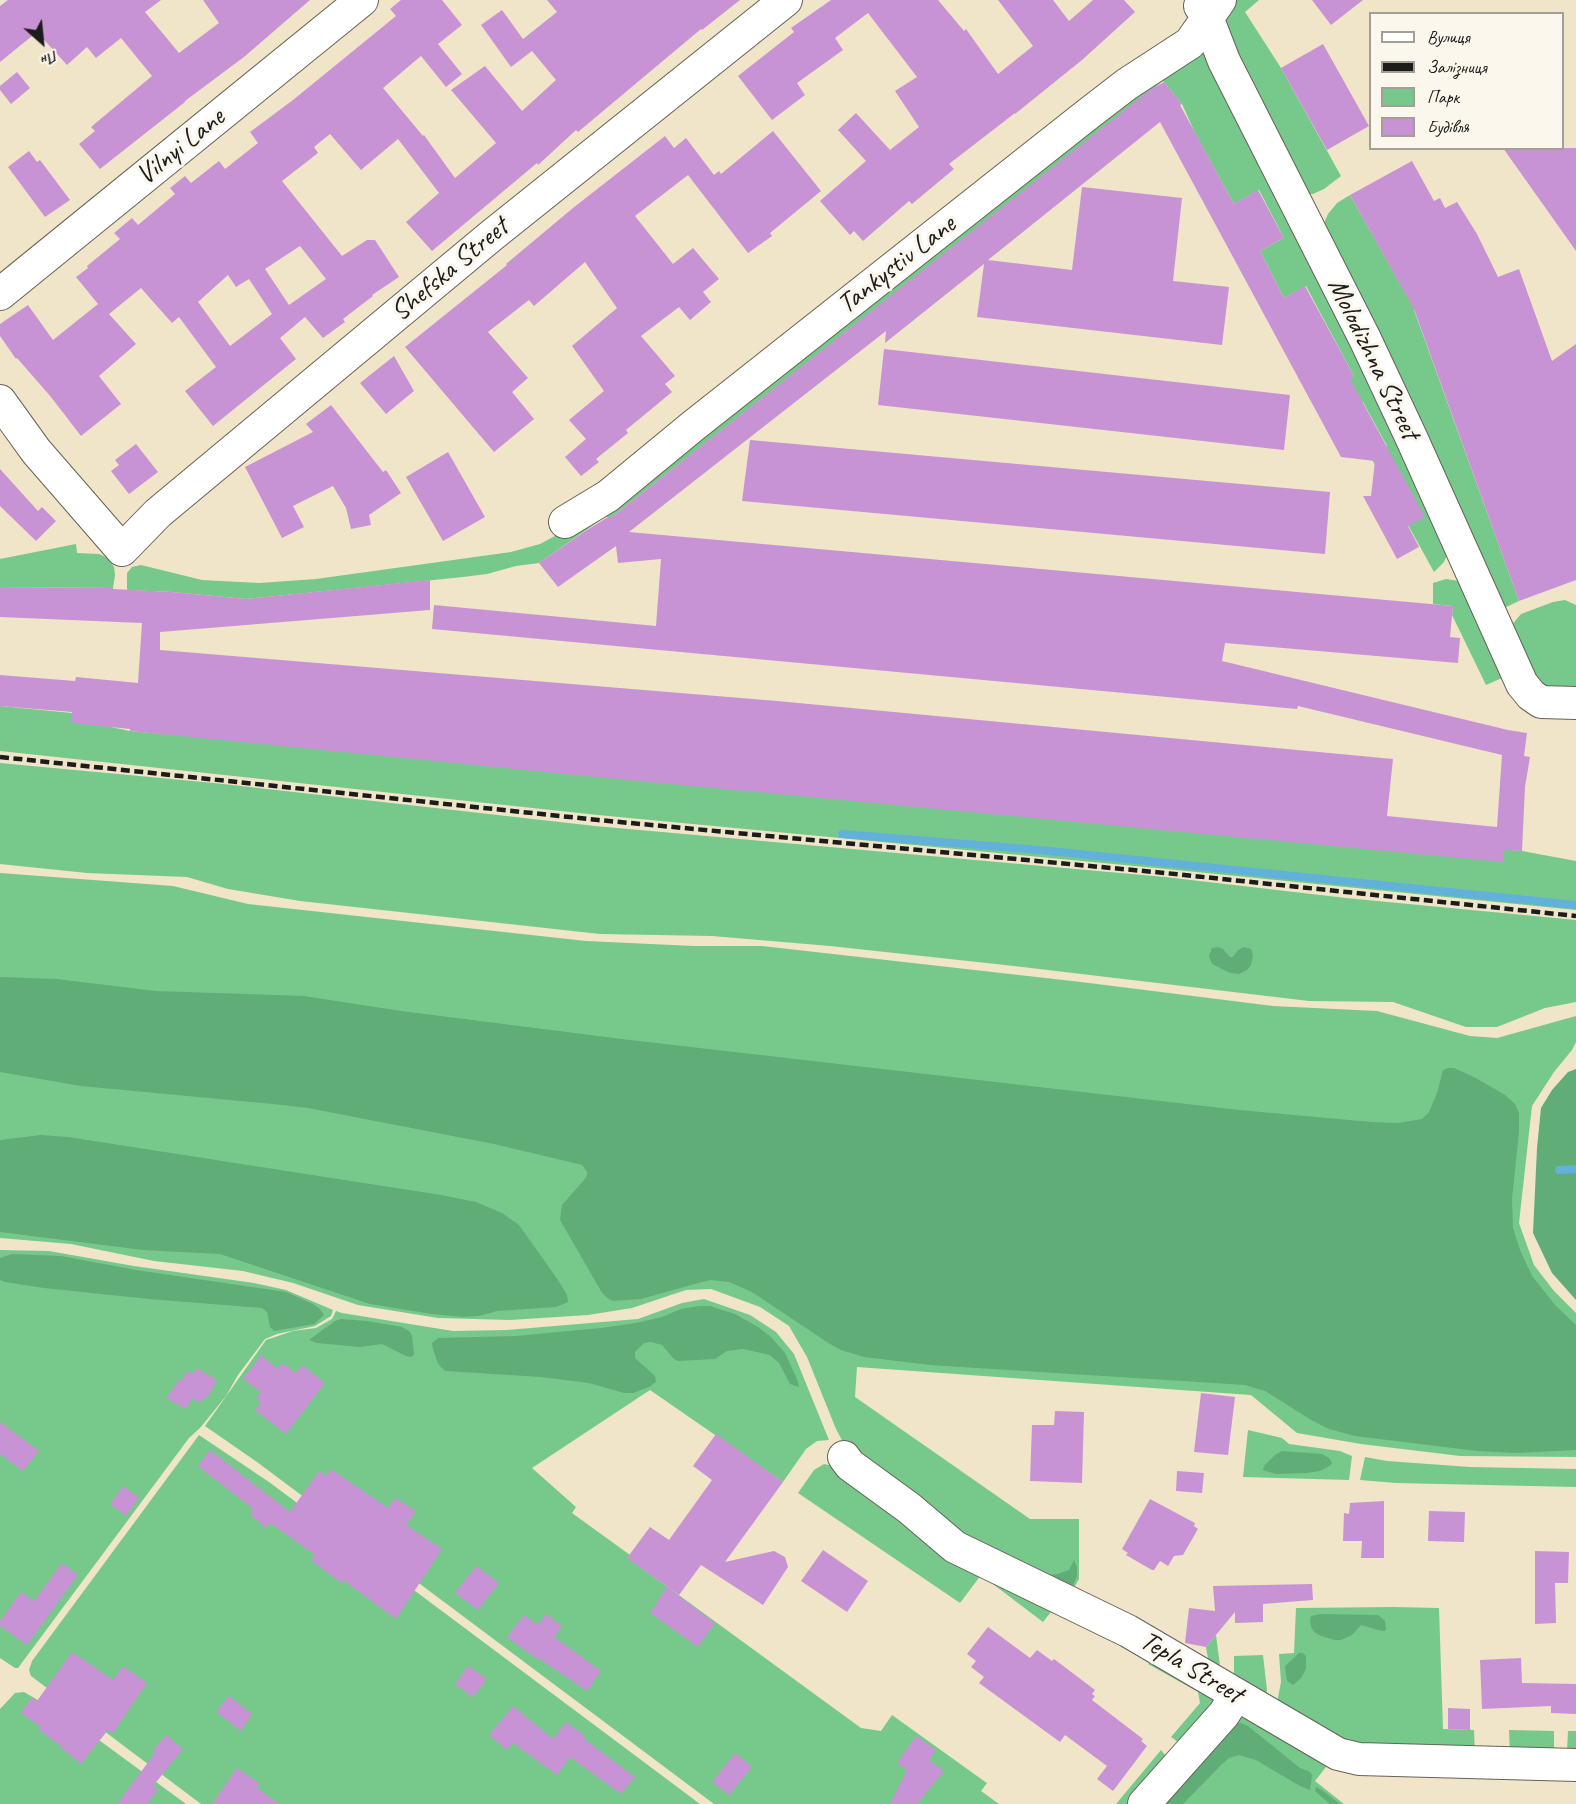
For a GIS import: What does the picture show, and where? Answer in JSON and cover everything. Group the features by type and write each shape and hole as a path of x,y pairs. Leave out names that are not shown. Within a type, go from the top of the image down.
{"street":[{"name":"Vilnyi Lane","path":"0,294 362,0"},
{"name":"Shefska Street","path":"0,401 36,451 122,550 158,513 491,236 786,0"},
{"name":"Tankystiv Lane","path":"566,522 608,495 1088,114 1190,43 1208,6"},
{"name":"Molodizhna Street","path":"1208,6 1224,61 1365,339 1522,684 1541,702 1567,703"},
{"name":"Tepla Street","path":"844,1457 850,1465 909,1508 955,1547 1128,1631 1338,1754 1359,1759 1576,1765"},
{"path":"1144,1804 1224,1714 1236,1695"}],"green space":[{"path":"1229,0 1259,0 1245,12 1281,68 1341,176 1324,189 1313,194 1306,194 1223,39 1225,4"},
{"path":"1202,51 1209,55 1295,224 1449,551 1444,562 1434,572 1370,456 1387,446 1363,402 1346,411 1333,388 1354,376 1306,286 1284,298 1260,251 1284,238 1259,190 1234,204 1195,133 1182,104 1163,81 612,517 605,517 539,563 463,577 246,599 127,590 127,573 132,567 141,565 202,580 259,583 316,579 511,552 540,544 570,528 1092,117"},
{"path":"1350,195 1406,294 1419,307 1414,310 1519,601 1502,609 1324,223 1337,203"},
{"path":"76,544 77,553 99,554 108,558 114,567 113,588 0,587 0,559"},
{"path":"1446,579 1459,581 1509,675 1486,685 1452,615 1453,606 1433,604 1433,583"},
{"path":"1565,600 1576,605 1576,697 1544,694 1510,627 1521,614"},
{"path":"0,706 72,713 106,726 130,731 1522,851 1576,861 1576,910 598,815 0,751"},
{"path":"0,763 214,783 595,826 1165,877 1346,898 1576,920 1576,1002 1545,1008 1497,1027 1466,1027 1393,1002 1309,1001 830,946 712,936 600,934 300,901 228,889 187,877 87,873 0,864"},
{"path":"0,873 173,886 248,904 586,941 694,946 762,946 1273,1006 1377,1011 1470,1036 1497,1038 1576,1016 1576,1042 1532,1106 1519,1223 1534,1265 1554,1291 1576,1313 1576,1457 1460,1456 1361,1444 1297,1433 1251,1395 857,1367 855,1397 1030,1519 1079,1519 1079,1579 1069,1596 960,1543 853,1461 836,1429 807,1357 789,1326 760,1307 711,1289 686,1290 632,1308 588,1315 510,1320 438,1318 358,1305 293,1283 243,1271 154,1261 71,1244 0,1238"},
{"path":"1218,947 1230,957 1244,947 1251,949 1253,955 1251,965 1239,974 1230,973 1212,964 1209,956 1212,948"},
{"path":"0,977 56,979 156,991 304,996 401,1011 630,1040 1239,1110 1371,1122 1398,1123 1422,1119 1429,1112 1443,1070 1454,1068 1505,1095 1515,1104 1519,1113 1512,1199 1513,1228 1532,1276 1556,1306 1576,1325 1576,1450 1517,1453 1477,1451 1355,1436 1329,1429 1265,1391 1245,1385 930,1365 864,1357 830,1344 752,1292 729,1282 711,1280 641,1299 613,1301 601,1291 560,1220 562,1205 587,1175 582,1165 494,1144 308,1108 81,1086 0,1072"},
{"path":"1576,1069 1576,1300 1552,1273 1533,1233 1541,1108 1552,1090 1568,1072"},
{"path":"41,1135 68,1137 476,1202 502,1213 519,1225 558,1280 567,1295 568,1302 556,1307 497,1311 479,1316 432,1314 370,1304 220,1254 143,1250 0,1232 0,1140"},
{"path":"0,1250 49,1251 254,1283 286,1290 333,1310 331,1316 315,1326 277,1334 265,1339 238,1375 226,1396 189,1438 18,1668 0,1658"},
{"path":"12,1254 61,1256 136,1270 286,1292 313,1304 324,1315 314,1324 274,1331 270,1327 267,1312 262,1308 149,1299 5,1282 0,1280 0,1258"},
{"path":"704,1299 750,1315 776,1332 794,1354 829,1440 817,1441 806,1449 783,1482 650,1390 532,1468 576,1507 572,1513 630,1555 628,1558 861,1728 881,1731 892,1715 987,1783 981,1791 999,1804 714,1804 257,1462 205,1426 266,1340 293,1331 316,1328 332,1319 336,1311 453,1331 507,1330 638,1319 682,1303"},
{"path":"699,1306 710,1306 735,1314 771,1337 785,1353 799,1387 790,1384 779,1363 770,1355 743,1349 727,1351 715,1359 678,1361 662,1345 644,1343 635,1352 635,1358 655,1376 656,1382 633,1393 624,1393 589,1383 541,1377 445,1371 438,1364 432,1343 438,1338 516,1336 601,1328 636,1323"},
{"path":"341,1319 402,1327 412,1336 414,1355 406,1356 382,1344 360,1347 317,1343 309,1340"},
{"path":"1248,1430 1282,1438 1289,1444 1340,1451 1352,1456 1349,1480 1243,1477"},
{"path":"199,1435 269,1482 700,1804 201,1804 31,1676 29,1670 32,1661"},
{"path":"1282,1451 1322,1454 1332,1463 1320,1471 1307,1473 1276,1474 1263,1470 1275,1455"},
{"path":"1365,1457 1387,1461 1470,1467 1576,1469 1576,1487 1396,1483 1360,1480"},
{"path":"824,1464 847,1469 1054,1608 1043,1622 981,1575 960,1603 798,1493 814,1470"},
{"path":"1074,1560 1077,1576 1072,1588 1049,1577 1069,1570"},
{"path":"1296,1608 1439,1608 1443,1729 1474,1730 1475,1754 1353,1749 1276,1708 1281,1682 1279,1654 1294,1653"},
{"path":"1320,1614 1378,1615 1385,1621 1386,1629 1384,1631 1361,1625 1352,1635 1335,1640 1321,1636 1311,1627 1311,1616"},
{"path":"1216,1635 1223,1678 1210,1670 1206,1647"},
{"path":"1299,1653 1306,1656 1306,1669 1293,1685 1287,1681 1285,1666"},
{"path":"1263,1655 1267,1690 1264,1702 1234,1684 1234,1656"},
{"path":"1155,1658 1218,1697 1182,1745 1171,1737 1200,1703 1198,1692 1148,1664"},
{"path":"24,1692 69,1718 186,1804 0,1804 0,1709 15,1693"},
{"path":"1250,1716 1333,1758 1315,1781 1344,1804 1151,1804 1231,1720"},
{"path":"1241,1723 1248,1726 1300,1768 1310,1772 1312,1775 1310,1790 1256,1760 1239,1755 1229,1758 1222,1764 1183,1804 1155,1804 1234,1724"},
{"path":"1509,1730 1554,1731 1556,1756 1510,1755"},
{"path":"1568,1731 1576,1731 1576,1751 1567,1751"},
{"path":"1161,1750 1172,1763 1135,1804 1116,1804"},
{"path":"1316,1787 1340,1804 1330,1804 1316,1792"}],"building":[{"path":"8,0 161,0 145,12 179,53 219,23 203,0 310,0 244,57 100,169 79,144 95,131 91,127 152,76 121,38 96,58 87,47 67,65 37,32 0,62 0,6"},
{"path":"401,0 442,0 462,25 438,44 462,74 446,87 421,56 383,88 424,135 455,178 496,143 451,90 485,66 522,111 556,80 532,51 511,67 481,25 502,10 523,39 557,12 547,0 740,0 701,29 578,132 576,130 538,165 537,163 432,251 406,222 439,193 398,139 361,170 330,134 314,147 318,153 282,181 342,256 367,240 375,240 399,277 372,295 343,319 345,322 323,338 305,317 280,338 296,359 213,426 185,391 216,367 179,317 172,323 141,288 109,314 136,344 99,376 121,404 81,436 51,397 16,359 0,336 0,324 28,305 53,340 98,304 76,277 120,239 114,233 132,218 138,225 175,194 170,188 185,176 191,183 219,161 225,169 258,143 250,132 396,16 390,9","holes":["300,246 326,279 289,305 265,269","228,275 236,287 249,279 272,314 230,346 198,302"]},
{"path":"831,0 938,0 964,31 966,29 998,74 1033,46 998,0 1053,0 1069,21 1093,0 1124,0 1135,12 1082,60 949,164 954,169 912,204 909,201 863,241 854,231 850,235 820,201 866,161 838,130 856,113 890,150 919,127 895,91 917,77 868,13 835,38 843,50 797,83 805,95 772,120 738,76 794,32 791,28"},
{"path":"1312,0 1363,0 1331,25"},
{"path":"1323,44 1369,126 1327,150 1281,68"},
{"path":"17,72 30,88 11,104 0,90 0,86"},
{"path":"1164,82 1182,104 1180,105 1234,204 1258,190 1284,238 1260,251 1284,298 1305,286 1354,376 1350,379 1425,517 1408,526 1419,547 1397,559 1363,496 1371,496 1375,461 1341,457 1160,122 988,260 1072,270 1082,187 1182,198 1173,281 1229,287 1222,345 977,317 984,264 885,343 886,331 629,532 1453,606 1450,637 1460,638 1458,663 1225,643 1222,661 1527,733 1524,756 1530,757 1525,787 1522,851 1504,850 1503,862 130,731 130,729 71,723 72,712 0,706 0,675 75,681 76,677 138,683 142,623 0,617 0,587 113,588 246,599 430,580 430,610 160,632 160,650 777,701 1393,759 1387,816 1497,827 1502,755 1298,706 1297,709 432,629 434,605 656,626 661,559 618,563 616,546 558,587 539,563 587,530 608,517 612,517 1150,90"},
{"path":"773,131 821,191 770,233 772,236 748,253 688,175 635,216 673,264 693,248 719,279 703,292 711,302 690,320 679,307 641,336 675,376 665,384 672,392 626,430 628,433 596,459 599,462 581,476 565,457 586,439 569,420 604,391 572,346 617,308 585,262 534,306 529,300 488,332 528,378 512,392 534,419 494,452 405,347 507,265 573,208 665,136 674,148 686,138 714,175 719,171 721,174"},
{"path":"1576,148 1576,251 1504,150"},
{"path":"29,151 37,162 40,160 70,200 45,217 8,167"},
{"path":"1412,161 1434,201 1440,198 1445,208 1457,202 1477,234 1498,277 1519,269 1552,361 1576,344 1576,580 1519,601 1414,309 1350,195"},
{"path":"884,349 1290,395 1284,450 878,405"},
{"path":"394,356 414,391 386,414 360,383"},
{"path":"331,405 383,472 386,470 401,493 369,515 371,525 351,529 346,508 333,486 293,506 304,527 282,538 245,467 313,432 306,424"},
{"path":"750,440 1330,492 1325,554 742,501"},
{"path":"136,444 158,472 129,494 111,471 119,465 115,460"},
{"path":"448,452 485,517 443,541 406,477"},
{"path":"0,469 38,511 42,507 56,521 36,541 0,506"},
{"path":"261,1355 278,1369 282,1363 296,1373 302,1365 325,1383 286,1434 255,1410 261,1402 256,1399 261,1392 243,1379"},
{"path":"196,1368 217,1380 207,1398 204,1397 201,1403 192,1398 186,1409 166,1398 187,1371 193,1374"},
{"path":"1201,1393 1235,1397 1228,1455 1194,1452"},
{"path":"1055,1411 1084,1412 1082,1483 1030,1481 1032,1425 1054,1425"},
{"path":"0,1422 39,1451 23,1471 0,1454"},
{"path":"716,1434 783,1482 725,1562 774,1551 785,1557 788,1567 763,1605 701,1565 679,1595 627,1558 650,1527 669,1540 712,1480 693,1466"},
{"path":"210,1450 290,1512 319,1471 326,1476 331,1469 388,1508 395,1498 416,1511 406,1525 442,1549 396,1619 343,1580 341,1583 311,1560 315,1555 270,1523 266,1528 252,1516 252,1508 198,1466"},
{"path":"1177,1471 1204,1473 1202,1493 1176,1491"},
{"path":"123,1486 139,1498 126,1516 110,1504"},
{"path":"1150,1499 1195,1523 1194,1526 1198,1529 1183,1555 1174,1556 1168,1566 1160,1561 1154,1570 1126,1555 1128,1553 1122,1549"},
{"path":"1384,1501 1384,1558 1361,1558 1362,1541 1343,1541 1344,1513 1349,1514 1350,1503"},
{"path":"1429,1511 1465,1512 1464,1542 1428,1541"},
{"path":"823,1550 868,1581 847,1612 801,1581"},
{"path":"1535,1551 1569,1552 1568,1583 1555,1583 1556,1623 1535,1624"},
{"path":"62,1563 78,1575 27,1645 0,1626 0,1621 21,1592 34,1601"},
{"path":"476,1566 499,1583 478,1610 455,1593"},
{"path":"1312,1584 1313,1600 1263,1604 1263,1622 1235,1623 1235,1612 1206,1647 1185,1643 1189,1608 1215,1611 1213,1586"},
{"path":"667,1587 715,1623 698,1647 650,1613"},
{"path":"546,1614 562,1626 554,1637 601,1671 587,1691 507,1637 524,1615 538,1625"},
{"path":"988,1627 1030,1658 1037,1650 1052,1661 1054,1659 1095,1690 1092,1700 1143,1739 1141,1741 1147,1746 1113,1791 1097,1779 1107,1766 1065,1735 1060,1742 979,1683 984,1677 971,1667 976,1661 967,1654"},
{"path":"72,1652 113,1680 123,1666 147,1683 113,1733 108,1730 81,1764 39,1730 41,1727 21,1713 32,1697 37,1701"},
{"path":"1521,1658 1522,1683 1576,1684 1576,1714 1551,1713 1551,1706 1482,1709 1480,1660"},
{"path":"468,1666 487,1679 473,1697 455,1684"},
{"path":"229,1696 252,1714 241,1731 216,1712"},
{"path":"513,1706 553,1739 566,1722 585,1736 584,1739 635,1777 621,1794 570,1757 557,1775 513,1743 507,1750 489,1735"},
{"path":"1448,1708 1470,1709 1470,1730 1448,1729"},
{"path":"166,1735 183,1749 153,1786 158,1790 147,1804 117,1804 155,1753 153,1751"},
{"path":"916,1736 936,1750 929,1760 944,1771 917,1804 890,1804 907,1770 897,1763"},
{"path":"735,1753 752,1767 729,1795 712,1782"},
{"path":"237,1768 260,1784 257,1788 279,1804 212,1804"}],"waterway":[{"path":"842,834 1040,850 1576,905"},
{"path":"1559,1170 1576,1169"}],"railway":[{"path":"0,757 598,820 1165,873 1576,916"}]}
